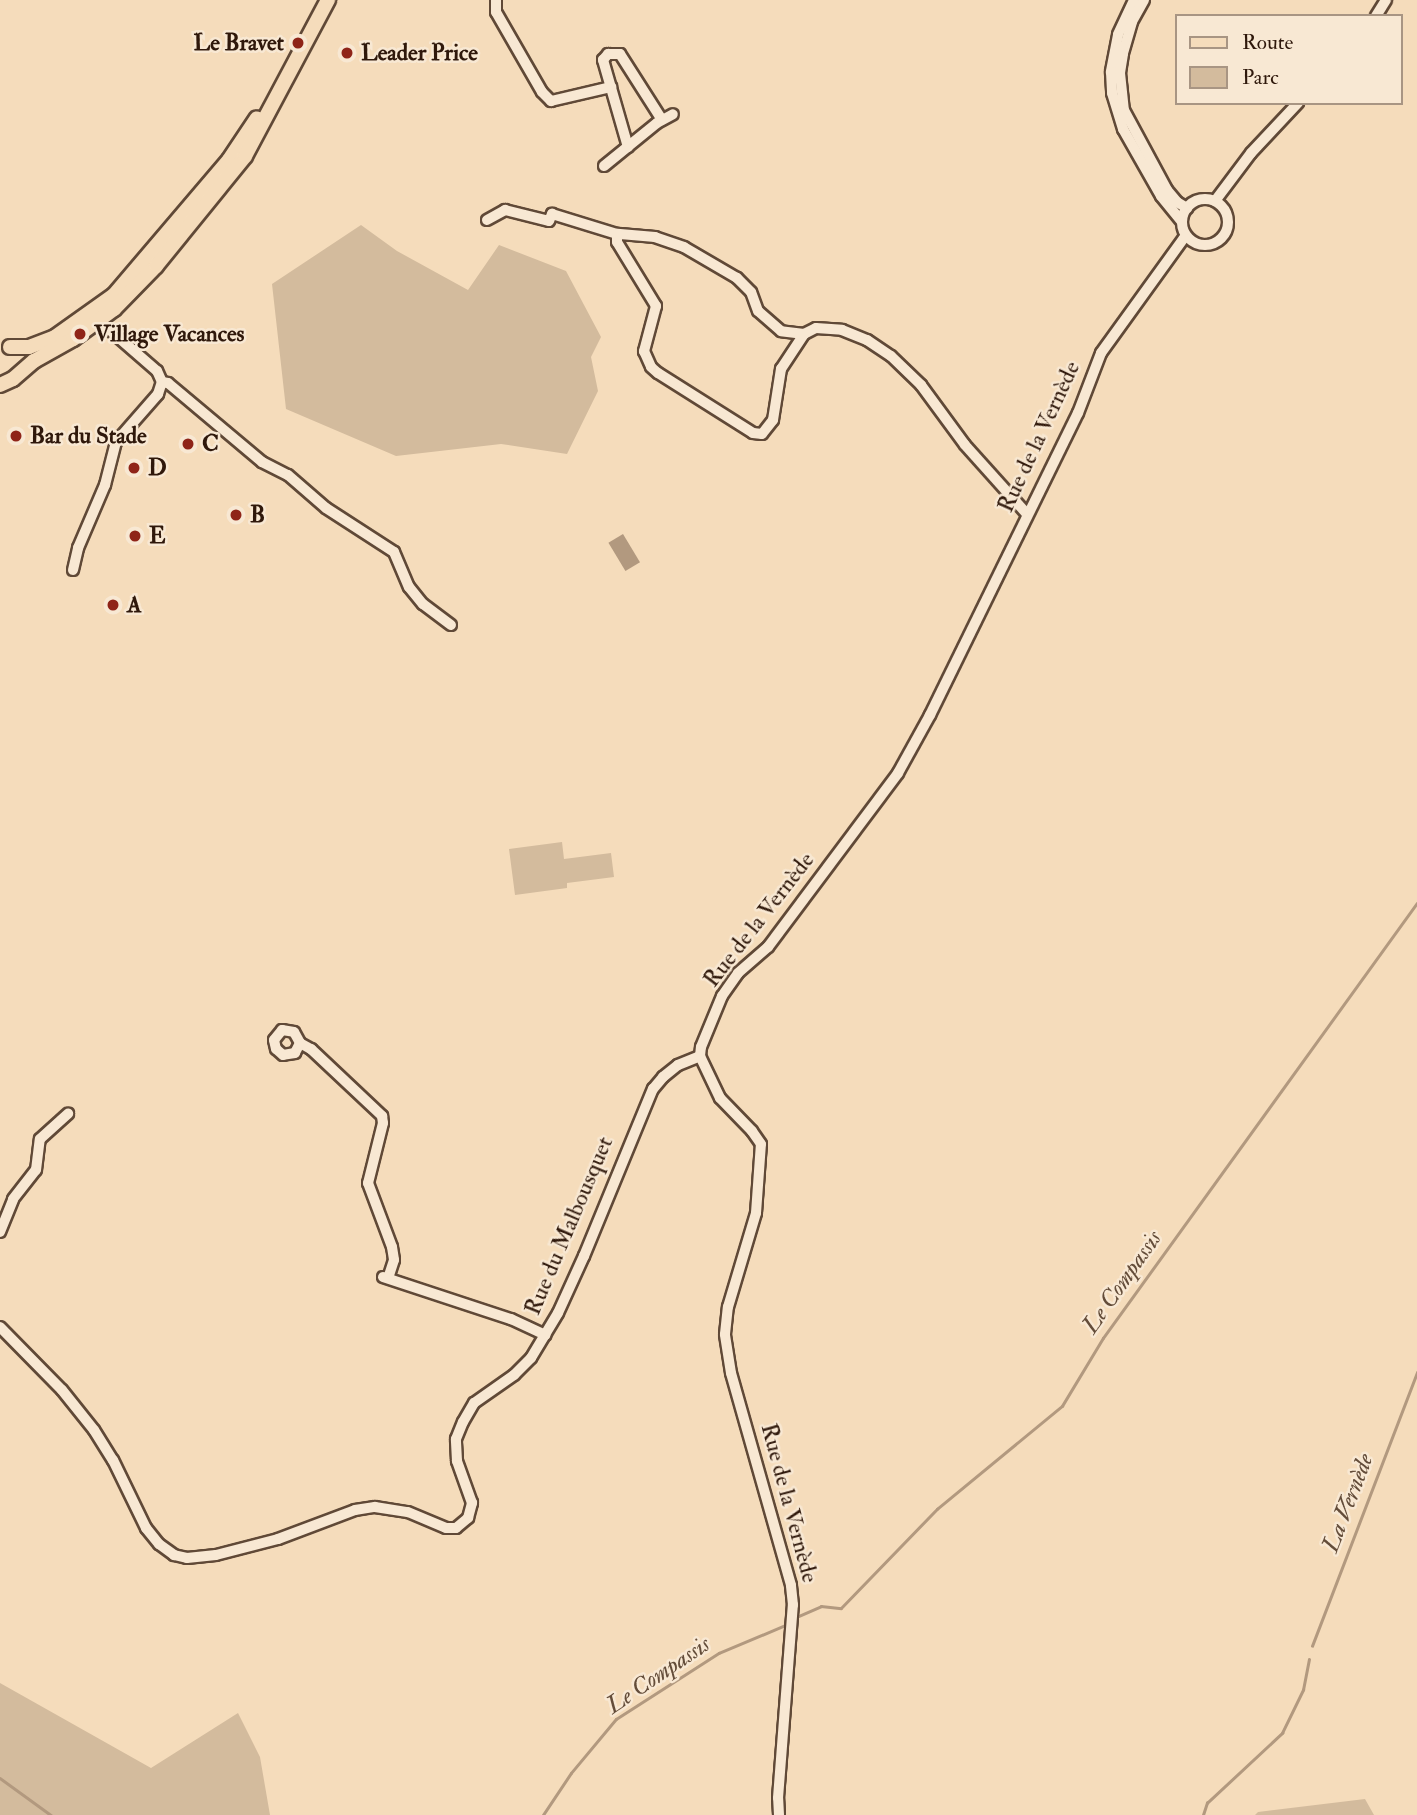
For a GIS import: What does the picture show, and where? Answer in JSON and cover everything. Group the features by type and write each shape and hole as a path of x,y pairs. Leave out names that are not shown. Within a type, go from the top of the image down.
{"main road":[{"path":"5,345 38,345 75,326 114,295 133,275 242,141 321,0"},
{"path":"0,386 34,361 73,339 126,299 183,234 245,156 328,0"},
{"path":"5,345 18,358 17,375"}],"street":[{"path":"496,0 496,12 542,92 551,101 611,87"},
{"path":"1134,0 1116,42 1111,72 1112,93 1123,129 1161,196 1182,222 1186,236 1206,245 1224,235 1228,220 1221,206 1215,201 1199,200 1187,208 1182,222"},
{"path":"1144,0 1132,22 1123,54 1120,73 1124,110 1167,190 1177,202 1187,208"},
{"path":"628,147 603,60 608,54 621,54 662,120"},
{"path":"1215,201 1251,153 1295,105"},
{"path":"604,166 673,114"},
{"path":"486,220 505,210 549,221 552,214 617,234 671,240 737,278 751,292 758,311 781,331 804,334"},
{"path":"617,234 617,242 656,306 645,343 651,367 753,433 762,434 768,428 781,369 804,334 816,328 842,330 867,340 891,356 921,385 965,445 1027,513"},
{"name":"Rue de la Vernède","path":"779,1815 778,1798 793,1605 791,1584 729,1365 725,1334 728,1307 756,1213 761,1144 720,1098 700,1056 710,1023 738,973 768,947 898,773 930,715 1078,413 1109,338 1186,236"},
{"path":"73,570 78,548 105,485 117,442 158,394 162,382 157,371 111,331"},
{"path":"162,382 168,383 262,462 288,475 326,509 394,552 409,587 423,604 451,625"},
{"path":"300,1043 311,1049 382,1116 383,1124 368,1183 392,1247 394,1260 384,1277 511,1319 545,1335"},
{"name":"Rue du Malbousquet","path":"0,1327 62,1390 94,1430 113,1460 140,1517 159,1544 174,1555 187,1558 216,1555 278,1539 355,1510 375,1507 408,1512 446,1528 464,1522 472,1503 457,1461 456,1439 463,1422 474,1403 524,1367 545,1335 584,1256 653,1089 678,1065 700,1056"},
{"path":"0,1232 13,1199 36,1170 40,1139 68,1114"}],"green space":[{"path":"361,225 397,251 468,290 499,245 566,271 601,337 591,357 598,391 567,454 501,444 396,456 286,409 272,284"},
{"path":"562,842 564,859 611,853 614,877 567,883 567,888 515,895 509,849"},
{"path":"0,1683 151,1768 238,1713 260,1757 270,1815 0,1815"},
{"path":"1365,1799 1374,1815 1255,1815 1258,1812"}],"shaded area":[{"path":"623,534 640,562 625,571 608,543"}],"waterway":[{"name":"Le Compassis","path":"799,1616 821,1606 841,1608 937,1509 1062,1406 1103,1338 1417,903"},
{"name":"La Vernède","path":"1312,1646 1417,1372"},
{"name":"Le Compassis","path":"543,1815 571,1773 616,1719 719,1653 788,1624"},
{"name":"La Vernède","path":"1203,1815 1207,1803 1282,1733 1303,1690 1309,1660"},
{"path":"0,1778 51,1815"}],"place":[{"name":"Le Bravet","path":"298,43"},
{"name":"Leader Price","path":"347,53"},
{"name":"Village Vacances","path":"80,334"},
{"name":"Bar du Stade","path":"16,436"},
{"name":"C","path":"188,444"},
{"name":"D","path":"134,468"},
{"name":"B","path":"236,515"},
{"name":"E","path":"135,536"},
{"name":"A","path":"113,605"}]}
